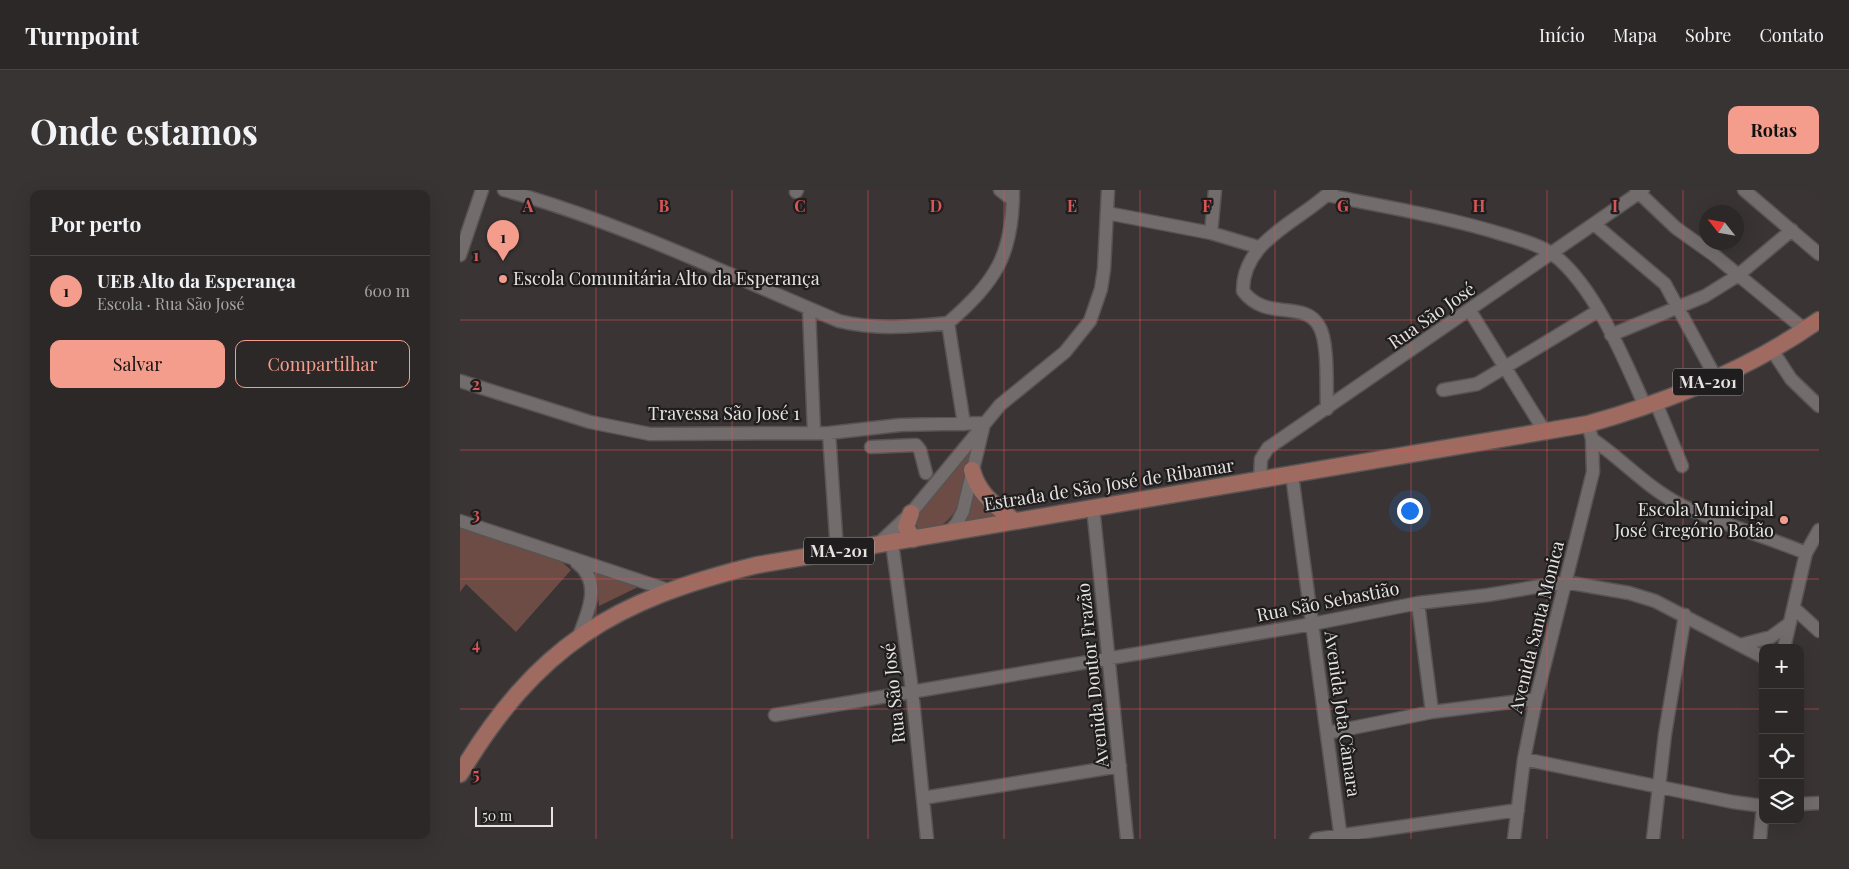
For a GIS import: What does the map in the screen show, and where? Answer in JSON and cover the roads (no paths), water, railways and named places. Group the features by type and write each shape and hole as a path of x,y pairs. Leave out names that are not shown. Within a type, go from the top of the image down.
{"main road":[{"name":"Estrada de São José de Ribamar","path":"460,774 498,716 530,678 552,657 578,638 632,605 668,590 714,575 757,565 948,533 1013,520 1545,432 1590,432 1651,404 1716,378 1772,350 1819,320"},
{"path":"972,470 976,486 1013,520"},
{"path":"911,513 906,527 912,539"}],"street":[{"path":"460,255 482,190"},
{"path":"504,190 564,206 809,309 854,325 887,328 948,323 974,301 993,276 1006,254 1013,220 1013,195 1000,190"},
{"path":"884,544 1007,398 1075,342 1090,321 1102,289 1108,190"},
{"path":"1210,233 1216,190"},
{"path":"1744,190 1819,254"},
{"path":"1639,191 1676,228 1714,255 1737,276 1805,330"},
{"name":"Rua São José","path":"1260,480 1261,459 1268,448 1470,311 1639,191"},
{"path":"1327,409 1325,353 1320,327 1314,318 1305,313 1258,306 1243,291 1243,280 1247,264 1258,247 1330,193 1464,223 1530,243 1552,254 1570,269 1592,296 1610,335 1651,404 1682,466"},
{"path":"1107,213 1210,233 1258,247"},
{"path":"1594,224 1665,284 1716,378"},
{"path":"1610,335 1705,296 1737,276 1792,230"},
{"path":"809,309 814,432"},
{"path":"1470,311 1545,432"},
{"path":"1443,390 1477,384 1598,312"},
{"path":"948,323 964,424"},
{"path":"1772,350 1791,379 1819,406"},
{"name":"Travessa São José 1","path":"460,381 590,422 650,434 829,433 892,426 984,423"},
{"path":"948,533 960,516 984,423"},
{"path":"892,426 893,445"},
{"path":"1590,432 1653,488 1681,505 1806,553"},
{"name":"Avenida Santa Monica","path":"1514,839 1524,759 1536,699 1593,472 1590,432"},
{"path":"829,433 837,551"},
{"path":"871,447 893,445 919,447 926,473"},
{"name":"Avenida Jota Câmara","path":"1292,475 1341,837"},
{"name":"Avenida Doutor Frazão","path":"1094,507 1127,839"},
{"path":"460,521 668,590"},
{"path":"1785,644 1795,609 1806,553 1819,530"},
{"name":"Rua São José","path":"884,544 912,690 927,839"},
{"path":"572,559 586,571 592,588 590,609 578,638"},
{"name":"Rua São Sebastião","path":"775,715 912,690 1312,624 1418,602 1488,595 1565,582 1629,593 1654,601 1685,615 1759,655"},
{"path":"1418,602 1432,712"},
{"path":"1795,609 1819,631"},
{"path":"1653,839 1658,786 1685,615"},
{"path":"1740,645 1771,637 1790,623"},
{"path":"1327,733 1432,712 1536,699"},
{"path":"1524,759 1733,802 1759,805"},
{"path":"923,798 1120,766"},
{"path":"1804,804 1819,803"},
{"path":"1316,839 1341,837 1518,810"},
{"path":"1760,839 1761,824"}],"place":[{"name":"UEB Alto da Esperança","path":"503,261"},
{"name":"Escola Comunitária Alto da Esperança","path":"503,279"},
{"name":"Escola Municipal José Gregório Botão","path":"1784,520"}]}
